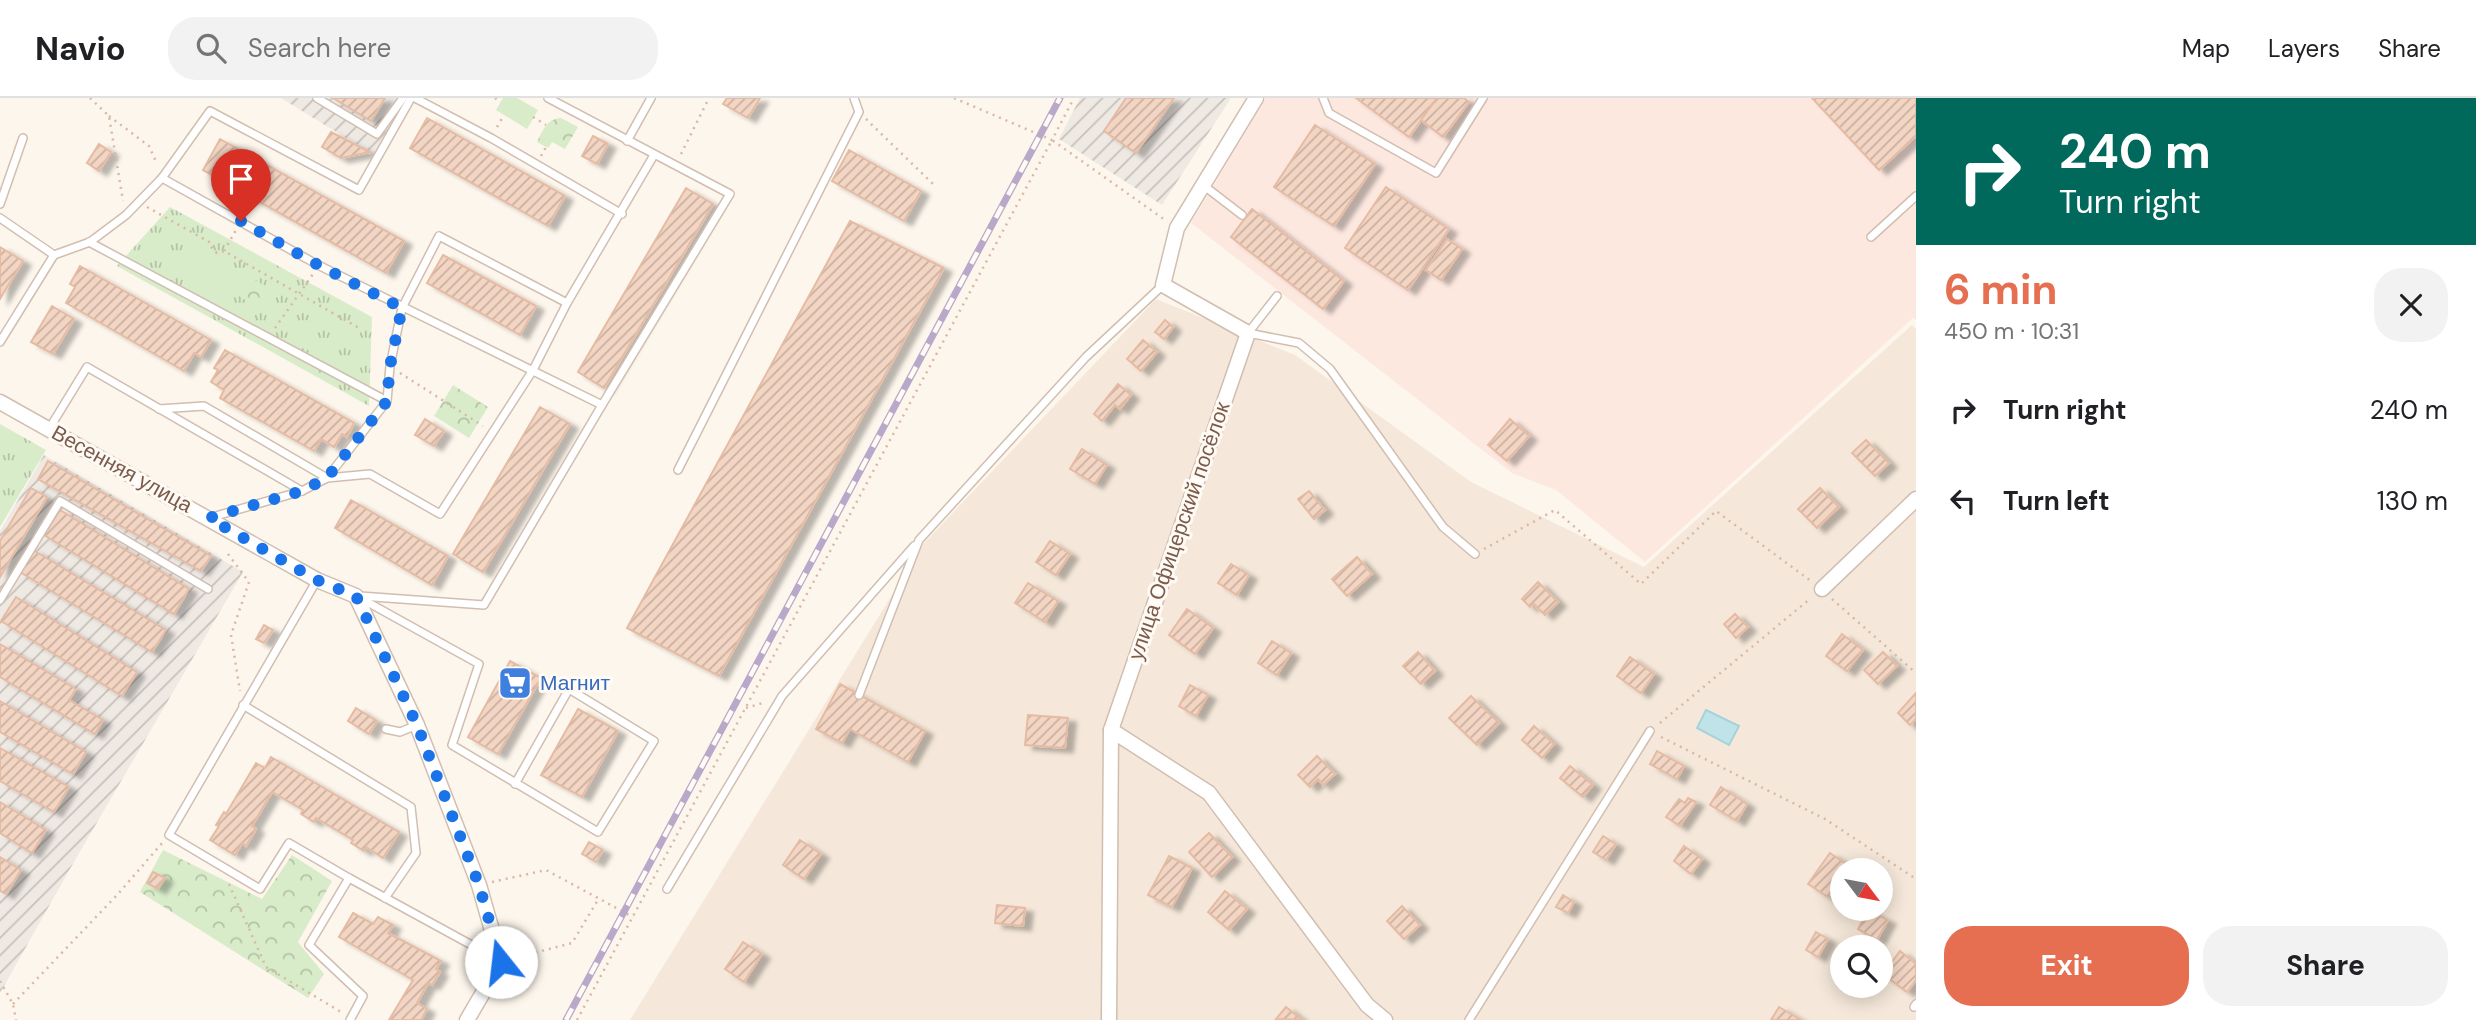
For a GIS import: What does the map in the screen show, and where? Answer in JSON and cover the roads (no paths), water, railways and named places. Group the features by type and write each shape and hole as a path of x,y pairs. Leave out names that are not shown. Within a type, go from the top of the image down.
{"street":[{"path":"1248,332 1163,285 1177,228 1256,98"},
{"name":"улица Офицерский посёлок","path":"1109,1020 1111,730 1248,332"},
{"name":"Весенняя улица","path":"0,402 317,580 356,596"},
{"path":"1822,589 1916,499"},
{"path":"356,596 417,725 479,885 501,962 467,1020"},
{"path":"1111,730 1209,793 1367,1005 1385,1020"}],"lane":[{"path":"317,98 377,135 403,98"},
{"path":"0,342 54,255 89,242 125,215 162,178 210,111 359,190 413,98 491,138 622,214"},
{"path":"356,596 484,605 730,194 548,98"},
{"path":"627,141 651,98"},
{"path":"678,470 859,112 854,98"},
{"path":"1323,98 1329,113 1436,173 1483,98"},
{"path":"0,204 23,138"},
{"path":"209,518 302,491 327,478 370,474 440,514 533,370 567,303 622,214 654,155"},
{"path":"162,178 318,265 602,405"},
{"path":"1203,185 1242,215"},
{"path":"1871,237 1916,196"},
{"path":"0,218 54,255"},
{"path":"327,478 387,401 390,366 402,308 439,236 567,303"},
{"path":"89,242 387,401"},
{"path":"667,889 782,696 919,540 1086,357 1163,285"},
{"path":"1277,296 1248,332 1299,343 1330,369 1443,527 1475,554"},
{"path":"49,429 87,367 302,491"},
{"path":"158,409 204,406 327,478"},
{"path":"0,600 60,501 208,589"},
{"path":"859,695 919,540"},
{"path":"317,580 169,835 260,889 289,843 501,962"},
{"path":"356,596 479,664 452,745 515,784 598,832 654,741 569,689 515,784"},
{"path":"243,705 411,807 416,853 384,898"},
{"path":"386,730 400,732 417,725"},
{"path":"1469,1020 1650,731"},
{"path":"349,878 309,945 363,996 351,1019"}],"water":[{"path":"1706,710 1739,726 1729,745 1697,728"}],"railway":[{"path":"566,1020 1060,98"}],"place":[{"name":"Магнит","path":"515,683"}]}
